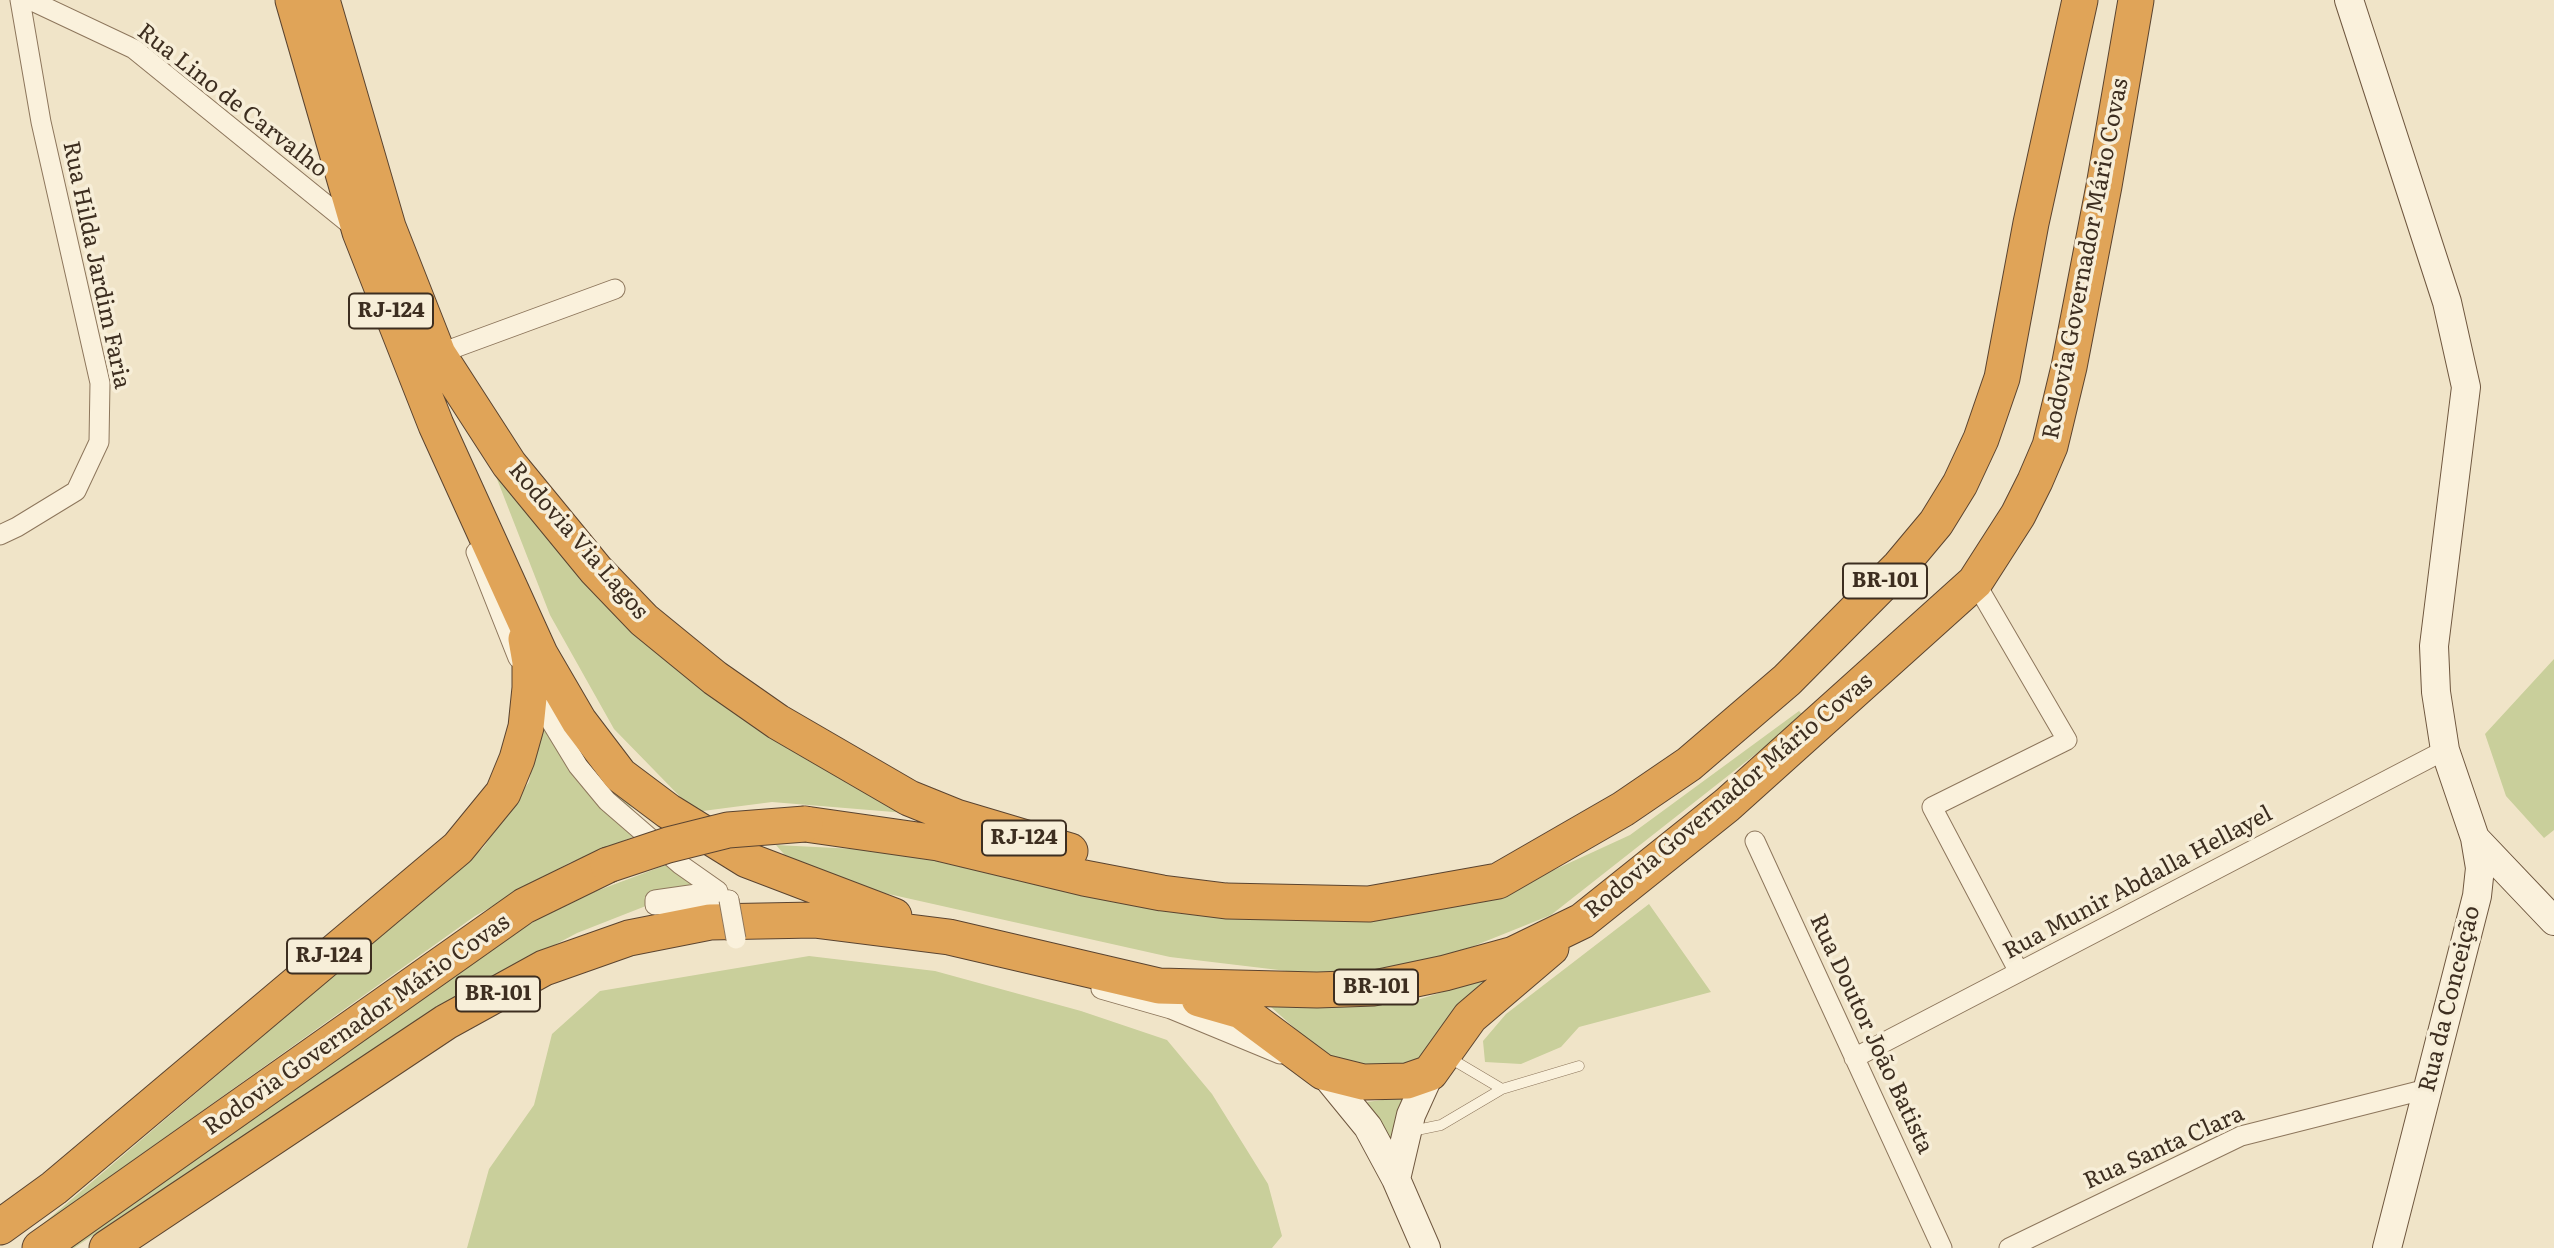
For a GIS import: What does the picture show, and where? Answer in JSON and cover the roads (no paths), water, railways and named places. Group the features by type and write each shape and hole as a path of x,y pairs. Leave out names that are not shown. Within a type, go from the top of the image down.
{"highway":[{"name":"RJ-124","path":"293,0 351,225 436,425 520,611 540,654 579,721 620,775 668,811 747,860 949,937"},
{"name":"Rodovia Via Lagos","path":"322,0 388,227 438,354 509,464 596,570 644,620 715,678 778,722 909,798 956,817 1040,844 1288,903"},
{"name":"Rodovia Governador Mário Covas","path":"40,1248 524,906 608,865 668,845 728,830 805,824 938,843 1084,878 1162,893 1226,901 1369,904 1497,881 1623,809 1689,764 1787,680 1900,566 1936,523 1960,484 1981,439 2002,378 2031,223 2080,0"},
{"name":"Rodovia Governador Mário Covas","path":"107,1248 446,1023 544,968 629,938 710,922 814,920 949,937 1159,986 1317,990 1374,988 1446,973 1514,954 1582,921 1727,805 1975,582 2018,515 2050,446 2069,367 2136,0"},
{"path":"2104,186 2144,0"},
{"name":"RJ-124","path":"0,1227 54,1188 458,848 503,793 526,727 530,662 520,611"},
{"path":"1159,986 1241,1011 1323,1072 1363,1082 1407,1081 1437,1063 1471,1017 1582,921"}],"main road":[{"name":"Rua da Conceição","path":"2349,0 2446,302 2466,387 2434,646 2436,692 2445,750 2475,838 2480,868 2477,896 2387,1248"},
{"path":"2475,838 2554,921"},
{"path":"2477,896 2487,887 2497,884 2511,884 2524,890"},
{"path":"1396,1178 1412,1115 1437,1063"},
{"path":"1323,1072 1368,1127 1396,1178 1426,1248"}],"street":[{"name":"Rua Hilda Jardim Faria","path":"0,535 76,491 99,442 100,383 41,122 20,0"},
{"name":"Rua Lino de Carvalho","path":"30,0 134,49 351,225"},
{"path":"351,225 530,688 578,766 607,801 681,865 718,891 655,900 655,905 729,900 736,939 803,932 984,957 1171,1009 1323,1072"},
{"path":"438,354 615,289"},
{"path":"1975,582 2067,740 1932,807 2019,972"},
{"name":"Rua Munir Abdalla Hellayel","path":"1854,1058 2445,750"},
{"name":"Rua Doutor João Batista","path":"1755,841 1942,1248"},
{"name":"Rua Santa Clara","path":"2009,1248 2241,1136 2427,1089"}],"lane":[{"path":"1437,1063 1502,1089"},
{"path":"1409,1132 1441,1125 1502,1089 1579,1066"}]}
